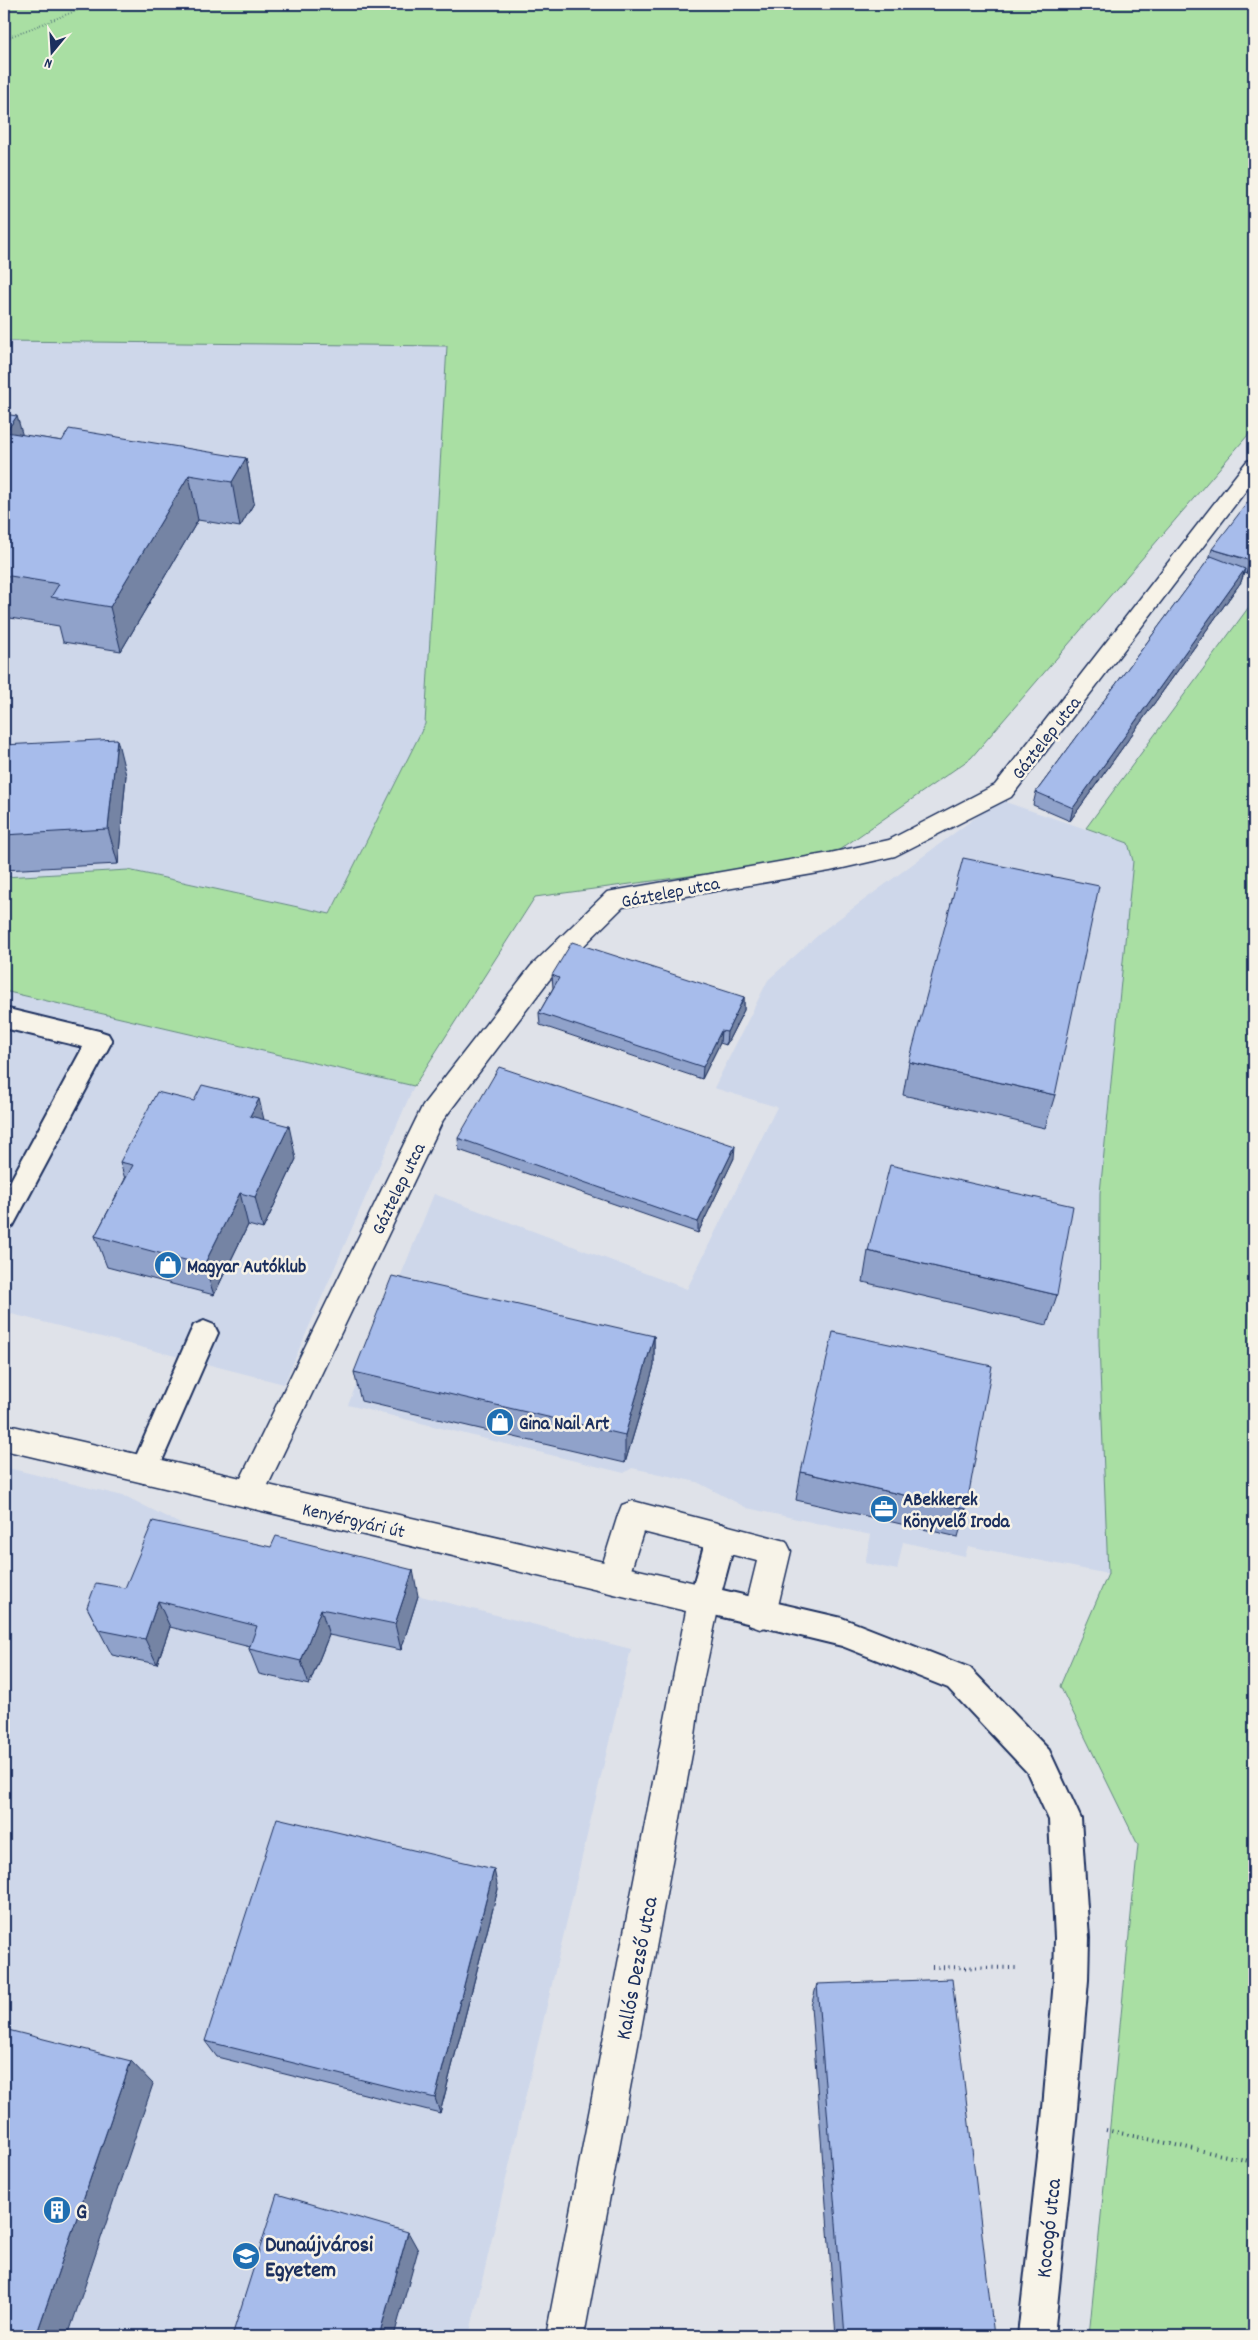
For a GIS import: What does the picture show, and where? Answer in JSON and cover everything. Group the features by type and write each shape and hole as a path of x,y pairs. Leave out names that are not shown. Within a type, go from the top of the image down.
{"street":[{"name":"Gáztelep utca","path":"248,1495 433,1113 540,973 616,899 830,862 895,847 1004,791 1254,466"},
{"name":"Kenyérgyári út","path":"4,1437 704,1600"},
{"path":"614,1579 633,1515 775,1551 760,1614"},
{"name":"Kallós Dezső utca","path":"564,2336 678,1743 685,1691 704,1600"}],"lane":[{"path":"4,1018 99,1041 4,1218"},
{"path":"144,1470 204,1332"},
{"path":"704,1600 721,1538"},
{"name":"Kocogó utca","path":"704,1600 842,1632 960,1678 1038,1761 1065,1819 1072,1938 1070,1980 1059,2120 1036,2336"}],"path":[{"path":"4,39 93,4"},
{"path":"932,1967 1018,1968"},
{"path":"1059,2120 1254,2162"}],"shaded area":[{"path":"4,341 447,345 425,724 329,914 128,870 4,877"},
{"path":"999,800 1128,843 1133,861 1108,1574 968,1546 965,1556 903,1542 897,1570 865,1563 871,1535 747,1508 697,1482 632,1468 624,1473 348,1405 434,1194 687,1289 777,1107 714,1088 768,980 825,929"},
{"path":"4,991 414,1086 284,1384 4,1312"},
{"path":"4,1467 127,1497 279,1574 285,1562 631,1649 469,2336 4,2336"}],"green space":[{"path":"4,4 1254,4 1254,428 971,758 829,857 535,897 414,1086 4,991 4,877 128,870 330,914 425,724 447,346 4,341"},
{"path":"1254,600 1254,2336 1089,2336 1138,1845 1060,1686 1108,1574 1099,1344 1100,1193 1133,861 1128,843 1086,828"}],"building":[{"path":"4,414 17,416 6,432 62,441 69,429 246,458 232,482 189,475 110,607 51,597 59,584 4,575"},
{"path":"1254,494 1254,554 1250,560 1212,549"},
{"path":"1211,556 1245,569 1073,808 1036,792"},
{"path":"117,739 108,829 4,835 4,745"},
{"path":"963,858 1099,886 1055,1095 909,1062"},
{"path":"572,942 744,997 727,1032 721,1031 703,1067 539,1013 559,978 552,975"},
{"path":"499,1067 735,1146 698,1222 458,1138"},
{"path":"202,1085 259,1099 250,1116 289,1126 255,1197 240,1193 204,1265 95,1236 133,1165 120,1162 157,1092 194,1101"},
{"path":"890,1165 1073,1206 1057,1295 868,1251"},
{"path":"392,1276 654,1336 625,1435 354,1372"},
{"path":"833,1332 992,1366 966,1509 801,1472"},
{"path":"153,1521 271,1547 276,1536 413,1570 395,1624 321,1609 301,1661 249,1649 257,1626 158,1601 145,1639 99,1630 87,1607 96,1583 125,1588"},
{"path":"277,1818 494,1869 435,2098 205,2041"},
{"path":"952,1979 994,2336 845,2336 817,1984"},
{"name":"G","path":"4,2029 131,2061 36,2336 4,2336"},
{"path":"277,2194 408,2232 379,2336 232,2336"}],"place":[{"name":"Magyar Autóklub","path":"168,1265"},
{"name":"Gina Nail Art","path":"500,1422"},
{"name":"ABekkerek Könyvelő Iroda","path":"884,1509"},
{"name":"G","path":"57,2210"},
{"name":"Dunaújvárosi Egyetem","path":"246,2256"}]}
